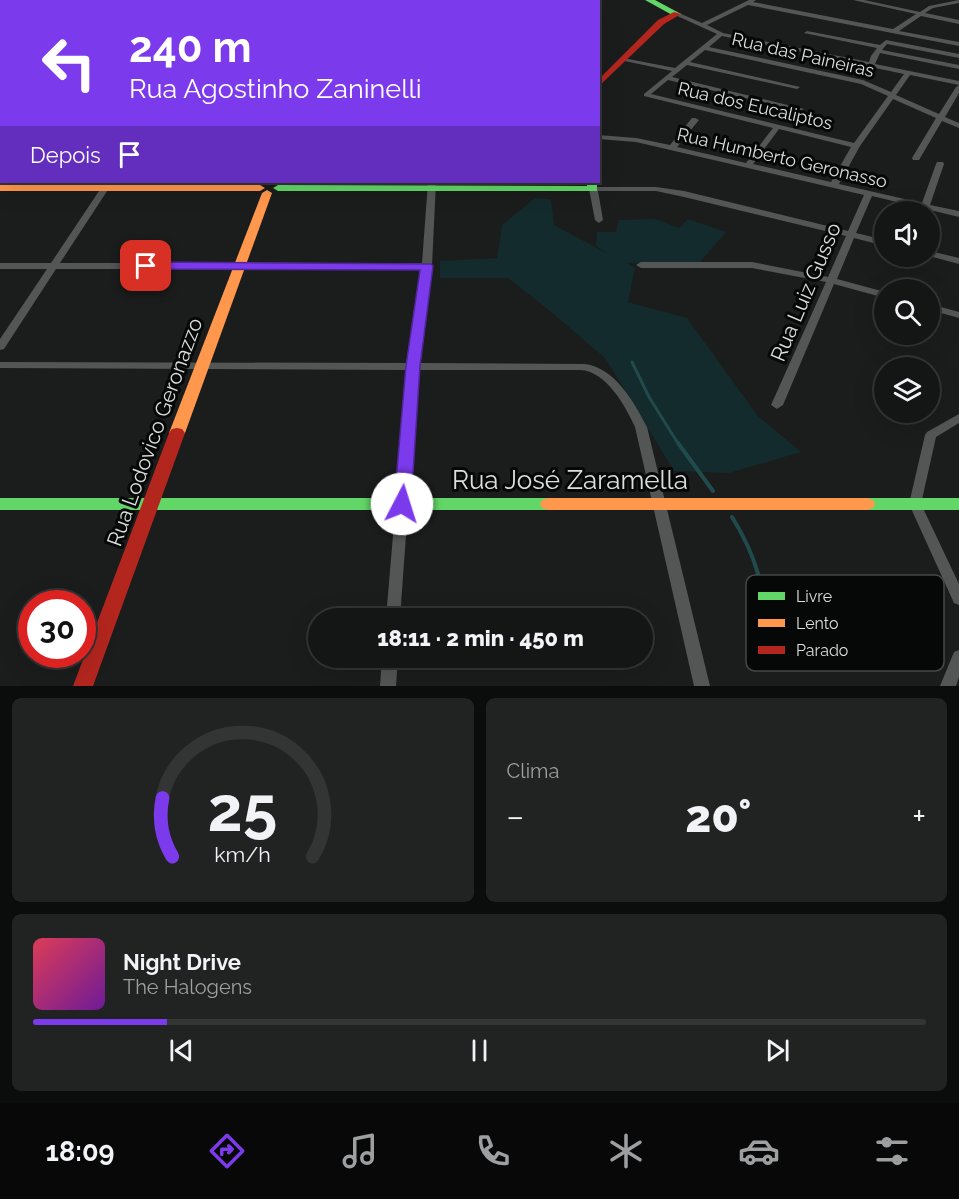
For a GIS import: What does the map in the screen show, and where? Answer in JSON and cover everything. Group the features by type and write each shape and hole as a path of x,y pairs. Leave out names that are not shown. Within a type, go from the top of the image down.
{"street":[{"path":"649,0 721,34 959,85 916,158"},
{"path":"856,0 959,22"},
{"path":"703,25 751,1 959,44"},
{"path":"894,31 936,6 956,1"},
{"path":"600,83 661,22 677,14"},
{"path":"807,33 882,47 958,56"},
{"path":"667,78 721,34"},
{"path":"808,43 816,35"},
{"path":"843,50 851,42"},
{"path":"871,65 882,47"},
{"path":"882,47 959,67"},
{"name":"Rua das Paineiras","path":"704,48 854,80 893,95 959,126"},
{"path":"950,66 958,56"},
{"path":"623,60 677,70"},
{"path":"686,63 797,87"},
{"path":"834,185 856,146 909,73"},
{"path":"667,78 800,109"},
{"name":"Rua dos Eucaliptos","path":"667,78 646,95 856,146"},
{"path":"672,148 695,120"},
{"path":"748,166 777,127"},
{"name":"Rua Humberto Geronasso","path":"600,137 626,139 672,148 903,201"},
{"path":"927,201 940,164"},
{"path":"0,347 107,185"},
{"path":"0,188 107,185 269,187 593,185 669,191 874,240"},
{"path":"394,608 413,366 427,266 432,185"},
{"path":"593,185 599,220"},
{"name":"Rua Lodovico Geronazzo","path":"83,686 269,187"},
{"name":"Rua Luiz Gusso","path":"777,405 869,193"},
{"name":"Rua Humberto Geronasso","path":"940,210 959,214"},
{"path":"940,256 959,261"},
{"path":"641,265 741,265 831,280 874,292"},
{"path":"0,266 427,266"},
{"path":"940,310 959,315"},
{"path":"0,365 580,367 596,369 638,419 702,686"},
{"path":"959,418 931,435 915,504 959,599"},
{"name":"Rua José Zaramella","path":"0,504 959,504"},
{"path":"948,686 959,657"},
{"path":"388,686 389,668"}],"shaded area":[{"path":"535,198 551,199 554,225 610,255 596,246 597,232 616,232 619,220 656,219 679,228 688,219 726,232 700,262 627,263 635,268 628,302 687,318 757,415 801,452 729,473 674,471 605,358 544,306 508,278 440,278 440,261 497,258 502,225"}],"waterway":[{"path":"632,362 649,397 679,445"},
{"path":"678,443 713,491"},
{"path":"732,517 748,546 758,575"}],"traffic: fast":[{"path":"649,0 677,14"},
{"path":"278,188 593,189 592,183"},
{"path":"0,504 548,504"},
{"path":"867,504 959,504"}],"traffic: slow":[{"path":"0,188 260,188"},
{"path":"177,433 267,193"},
{"path":"548,504 867,504"}],"traffic: jam":[{"path":"600,83 661,22 677,14"},
{"path":"83,686 177,433"}],"route":[{"path":"146,266 427,266 413,366 402,504"}]}
